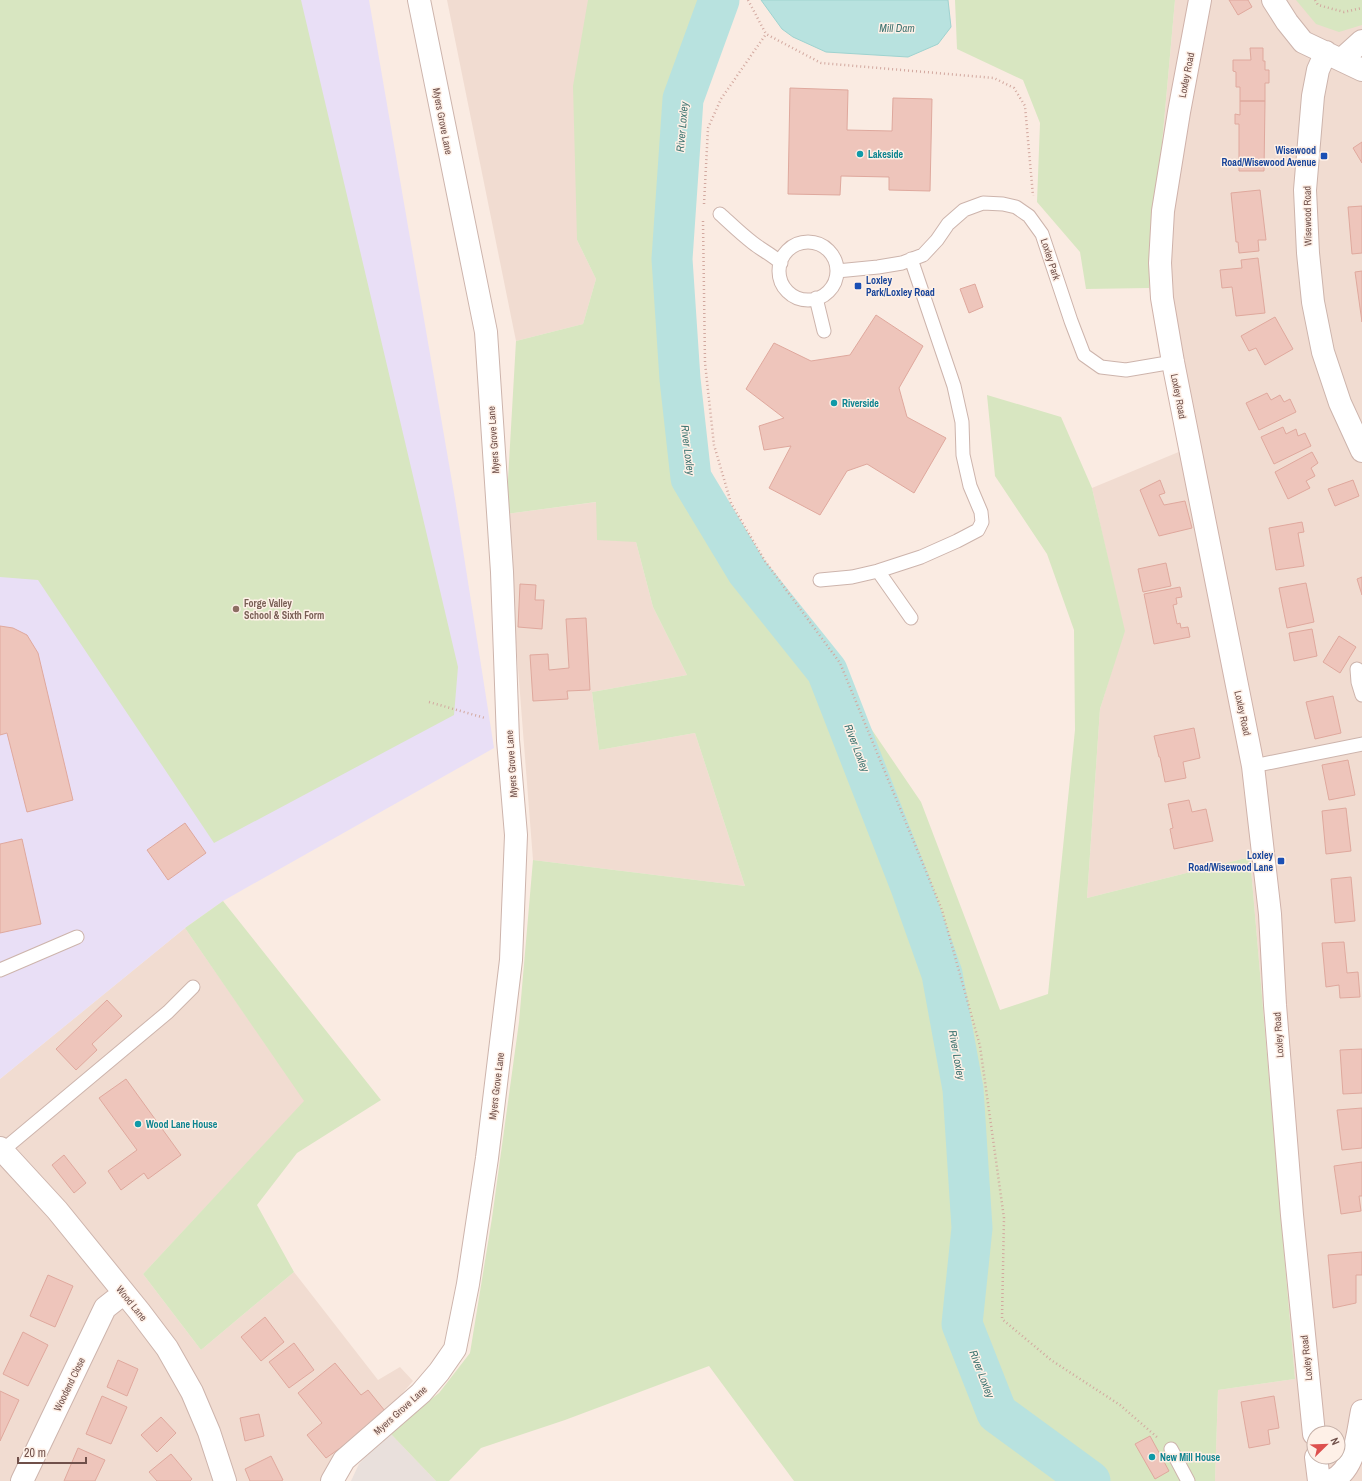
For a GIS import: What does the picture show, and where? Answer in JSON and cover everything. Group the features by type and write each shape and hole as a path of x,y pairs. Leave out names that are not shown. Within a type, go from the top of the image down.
{"street":[{"name":"Myers Grove Lane","path":"332,1481 344,1460 421,1393 439,1372 455,1349 468,1284 487,1158 511,960 516,835 508,721 502,572 486,332 419,0"},
{"name":"Loxley Road","path":"1200,0 1179,112 1163,211 1160,262 1162,298 1173,362 1253,766 1270,914 1275,1005 1292,1215 1313,1425"},
{"path":"1273,0 1287,22 1303,42 1362,70"},
{"path":"1333,56 1362,41"},
{"name":"Wisewood Road","path":"1333,56 1318,70 1313,96 1305,190 1308,253 1313,302 1323,352 1340,403 1362,451"},
{"name":"Wood Lane","path":"1,1149 57,1210 167,1348 192,1392 209,1432 225,1481"},
{"name":"Woodend Close","path":"22,1481 105,1308 124,1293"},
{"path":"1331,1481 1339,1477 1348,1465 1354,1448 1362,1411"},
{"path":"1317,1465 1319,1481"}],"lane":[{"name":"Loxley Park","path":"837,271 878,267 923,255 937,240 948,224 964,210 983,203 1003,204 1016,208 1029,216 1042,234 1084,355 1101,367 1126,370 1173,362"},
{"path":"720,214 736,230 781,263"},
{"path":"809,242 824,246 833,256 837,271 836,280 828,292 816,298 800,298 791,294 786,289 780,275 781,263 790,248 799,243 809,242"},
{"path":"820,580 852,577 878,571 921,557 978,530 982,522 981,512 970,486 963,455 962,422 954,386 911,259"},
{"path":"816,298 824,331"},
{"path":"878,571 911,618"},
{"path":"1357,669 1358,682 1362,695"},
{"path":"1253,766 1362,744"},
{"path":"0,970 77,937"},
{"path":"1,1149 168,1012 193,987"},
{"path":"1171,1448 1188,1481"}],"path":[{"path":"748,0 766,34 821,63 994,78 1014,88 1025,106 1030,175 1037,227"},
{"path":"1315,0 1318,5 1344,12 1362,8"},
{"path":"704,210 708,128 721,99 766,34"},
{"path":"703,218 705,363 714,445 731,503 765,561 840,663 942,910 980,1046 1004,1218 1002,1319 1051,1360 1120,1405 1171,1448"},
{"path":"429,702 490,719 508,721"}],"shaded area":[{"name":"Forge Valley School & Sixth Form","path":"0,0 369,0 455,499 494,748 223,901 185,928 0,1079"},
{"path":"447,0 589,0 577,240 596,279 583,324 516,341"},
{"path":"1175,0 1362,0 1362,1481 1215,1481 1218,1390 1295,1379 1250,857 1087,898 1100,709 1124,631 1092,488 1181,451 1149,288"},
{"path":"597,502 636,542 653,607 687,675 592,692 599,750 695,733 745,886 533,860 506,514"},
{"path":"185,928 305,1101 143,1274 201,1350 294,1272 378,1380 400,1367 413,1381 326,1481 0,1481 0,1079"},
{"path":"389,1432 436,1481 351,1481 359,1464"}],"green space":[{"name":"Forge Valley School & Sixth Form","path":"0,0 301,0 458,667 454,715 214,843 38,580 0,577"},
{"path":"588,0 735,0 726,38 689,92 672,272 675,359 736,561 783,626 836,677 921,802 1000,1010 1048,994 1075,730 1074,630 1047,554 995,476 987,395 1061,417 1092,488 1125,631 1100,709 1087,898 1250,857 1295,1379 1218,1390 1215,1481 794,1481 709,1366 565,1420 481,1448 449,1481 436,1481 389,1432 439,1393 470,1353 492,1218 519,1022 533,860 745,886 695,733 599,750 592,692 687,675 653,607 636,542 597,540 596,502 506,514 516,341 583,324 596,279 577,240 573,86"},
{"path":"955,0 1175,0 1149,288 1086,289 1080,252 1037,202 1040,123 1023,80 957,49"},
{"path":"1296,0 1362,0 1362,25 1339,32 1316,24"},
{"path":"223,901 381,1100 297,1153 257,1205 294,1272 201,1350 143,1274 304,1101 185,928"}],"water":[{"name":"Mill Dam","path":"761,0 948,0 951,27 938,44 908,57 826,52 793,37 782,29"}],"building":[{"path":"1229,0 1248,0 1252,7 1238,15"},
{"path":"1250,48 1263,48 1265,70 1269,70 1269,83 1265,83 1265,101 1240,101 1240,87 1236,87 1236,72 1233,71 1233,60 1251,60"},
{"name":"Lakeside","path":"790,88 848,90 847,130 892,131 893,98 932,99 930,191 889,190 889,177 841,176 840,195 788,194"},
{"path":"1240,101 1265,101 1264,171 1239,171 1239,124 1235,124 1235,114 1240,115"},
{"path":"1362,142 1362,163 1353,148"},
{"path":"1260,190 1266,240 1258,240 1259,251 1239,253 1238,242 1236,242 1231,193"},
{"path":"1362,206 1362,253 1352,254 1348,207"},
{"path":"1258,258 1265,313 1236,316 1232,287 1222,288 1220,270 1242,268 1241,260"},
{"path":"1362,271 1362,322 1355,272"},
{"path":"975,284 983,307 969,313 960,289"},
{"name":"Riverside","path":"876,315 923,346 899,388 907,417 946,438 914,493 867,464 847,471 820,515 769,488 791,446 764,450 759,426 784,418 746,389 774,343 811,361 850,355"},
{"path":"1275,317 1293,349 1265,365 1256,348 1249,351 1241,336"},
{"path":"1267,393 1271,400 1280,395 1284,402 1290,399 1296,412 1259,430 1246,403"},
{"path":"1283,427 1286,434 1296,429 1298,436 1305,433 1311,446 1274,464 1261,437"},
{"path":"1312,452 1318,463 1311,468 1315,476 1306,481 1310,488 1288,499 1275,472"},
{"path":"1160,480 1165,493 1159,495 1164,505 1185,501 1192,528 1159,536 1140,490"},
{"path":"1353,480 1359,496 1335,506 1328,489"},
{"path":"1302,522 1304,532 1298,533 1304,566 1276,570 1269,528"},
{"path":"1166,563 1171,586 1143,592 1138,569"},
{"path":"1362,577 1362,595 1357,579"},
{"path":"1306,583 1314,622 1287,628 1279,588"},
{"path":"520,584 536,585 535,600 544,600 542,629 518,627"},
{"path":"1180,587 1182,597 1176,598 1177,604 1173,605 1177,624 1180,623 1181,628 1188,627 1190,637 1154,644 1144,594"},
{"path":"586,618 590,690 567,691 568,699 533,701 530,655 548,654 549,670 569,668 566,619"},
{"path":"0,626 13,628 27,635 38,653 73,800 27,812 7,733 0,735"},
{"path":"1312,629 1317,656 1294,661 1289,633"},
{"path":"1339,636 1356,647 1340,673 1323,662"},
{"path":"1333,696 1341,733 1315,739 1306,702"},
{"path":"1194,728 1200,758 1183,762 1186,778 1165,782 1154,736"},
{"path":"1348,760 1355,795 1329,800 1322,765"},
{"path":"1189,800 1192,812 1206,809 1213,841 1174,849 1170,829 1173,828 1168,804"},
{"path":"1346,808 1351,851 1326,854 1322,811"},
{"path":"185,823 206,853 168,880 147,850"},
{"path":"22,839 41,924 0,933 0,844"},
{"path":"1351,877 1355,921 1335,923 1331,879"},
{"path":"1344,942 1347,973 1358,972 1360,997 1340,998 1339,985 1326,987 1322,943"},
{"path":"107,1000 122,1016 92,1044 97,1050 76,1070 56,1049"},
{"path":"1362,1049 1362,1093 1343,1094 1340,1050"},
{"name":"Wood Lane House","path":"126,1079 181,1155 148,1179 144,1173 121,1190 108,1171 137,1150 99,1098"},
{"path":"1362,1108 1362,1148 1342,1150 1337,1110"},
{"path":"64,1155 86,1183 74,1193 52,1165"},
{"path":"1362,1162 1362,1196 1359,1196 1361,1211 1341,1214 1334,1166"},
{"path":"1362,1252 1362,1275 1356,1275 1356,1303 1333,1308 1328,1255"},
{"path":"48,1275 73,1286 55,1327 30,1316"},
{"path":"265,1317 284,1342 261,1361 241,1337"},
{"path":"23,1332 48,1345 28,1386 3,1374"},
{"path":"294,1343 314,1370 289,1388 269,1362"},
{"path":"118,1360 138,1369 127,1396 107,1387"},
{"path":"335,1363 361,1395 368,1390 385,1411 346,1444 326,1458 307,1435 322,1423 298,1393"},
{"path":"0,1391 19,1400 0,1441"},
{"path":"102,1396 127,1407 111,1444 86,1434"},
{"path":"1274,1396 1279,1428 1268,1430 1270,1444 1249,1448 1241,1402"},
{"path":"259,1414 264,1436 245,1441 240,1418"},
{"path":"161,1417 176,1433 157,1452 141,1435"},
{"name":"New Mill House","path":"1150,1436 1169,1471 1155,1479 1135,1444"},
{"path":"78,1448 105,1460 95,1481 64,1481"},
{"path":"171,1454 192,1479 190,1481 157,1481 149,1472"},
{"path":"271,1456 283,1480 250,1481 245,1469"}],"waterway":[{"name":"River Loxley","path":"719,0 683,99 672,259 680,379 691,478 747,571 827,671 910,884 942,974 963,1089 972,1228 962,1324 997,1413 1090,1481"}],"place":[{"name":"Lakeside","path":"860,154"},
{"name":"Wisewood Road/Wisewood Avenue","path":"1324,156"},
{"name":"Loxley Park/Loxley Road","path":"858,286"},
{"name":"Riverside","path":"834,403"},
{"name":"Forge Valley School & Sixth Form","path":"236,609"},
{"name":"Loxley Road/Wisewood Lane","path":"1281,861"},
{"name":"Wood Lane House","path":"138,1124"},
{"name":"New Mill House","path":"1152,1457"}]}
